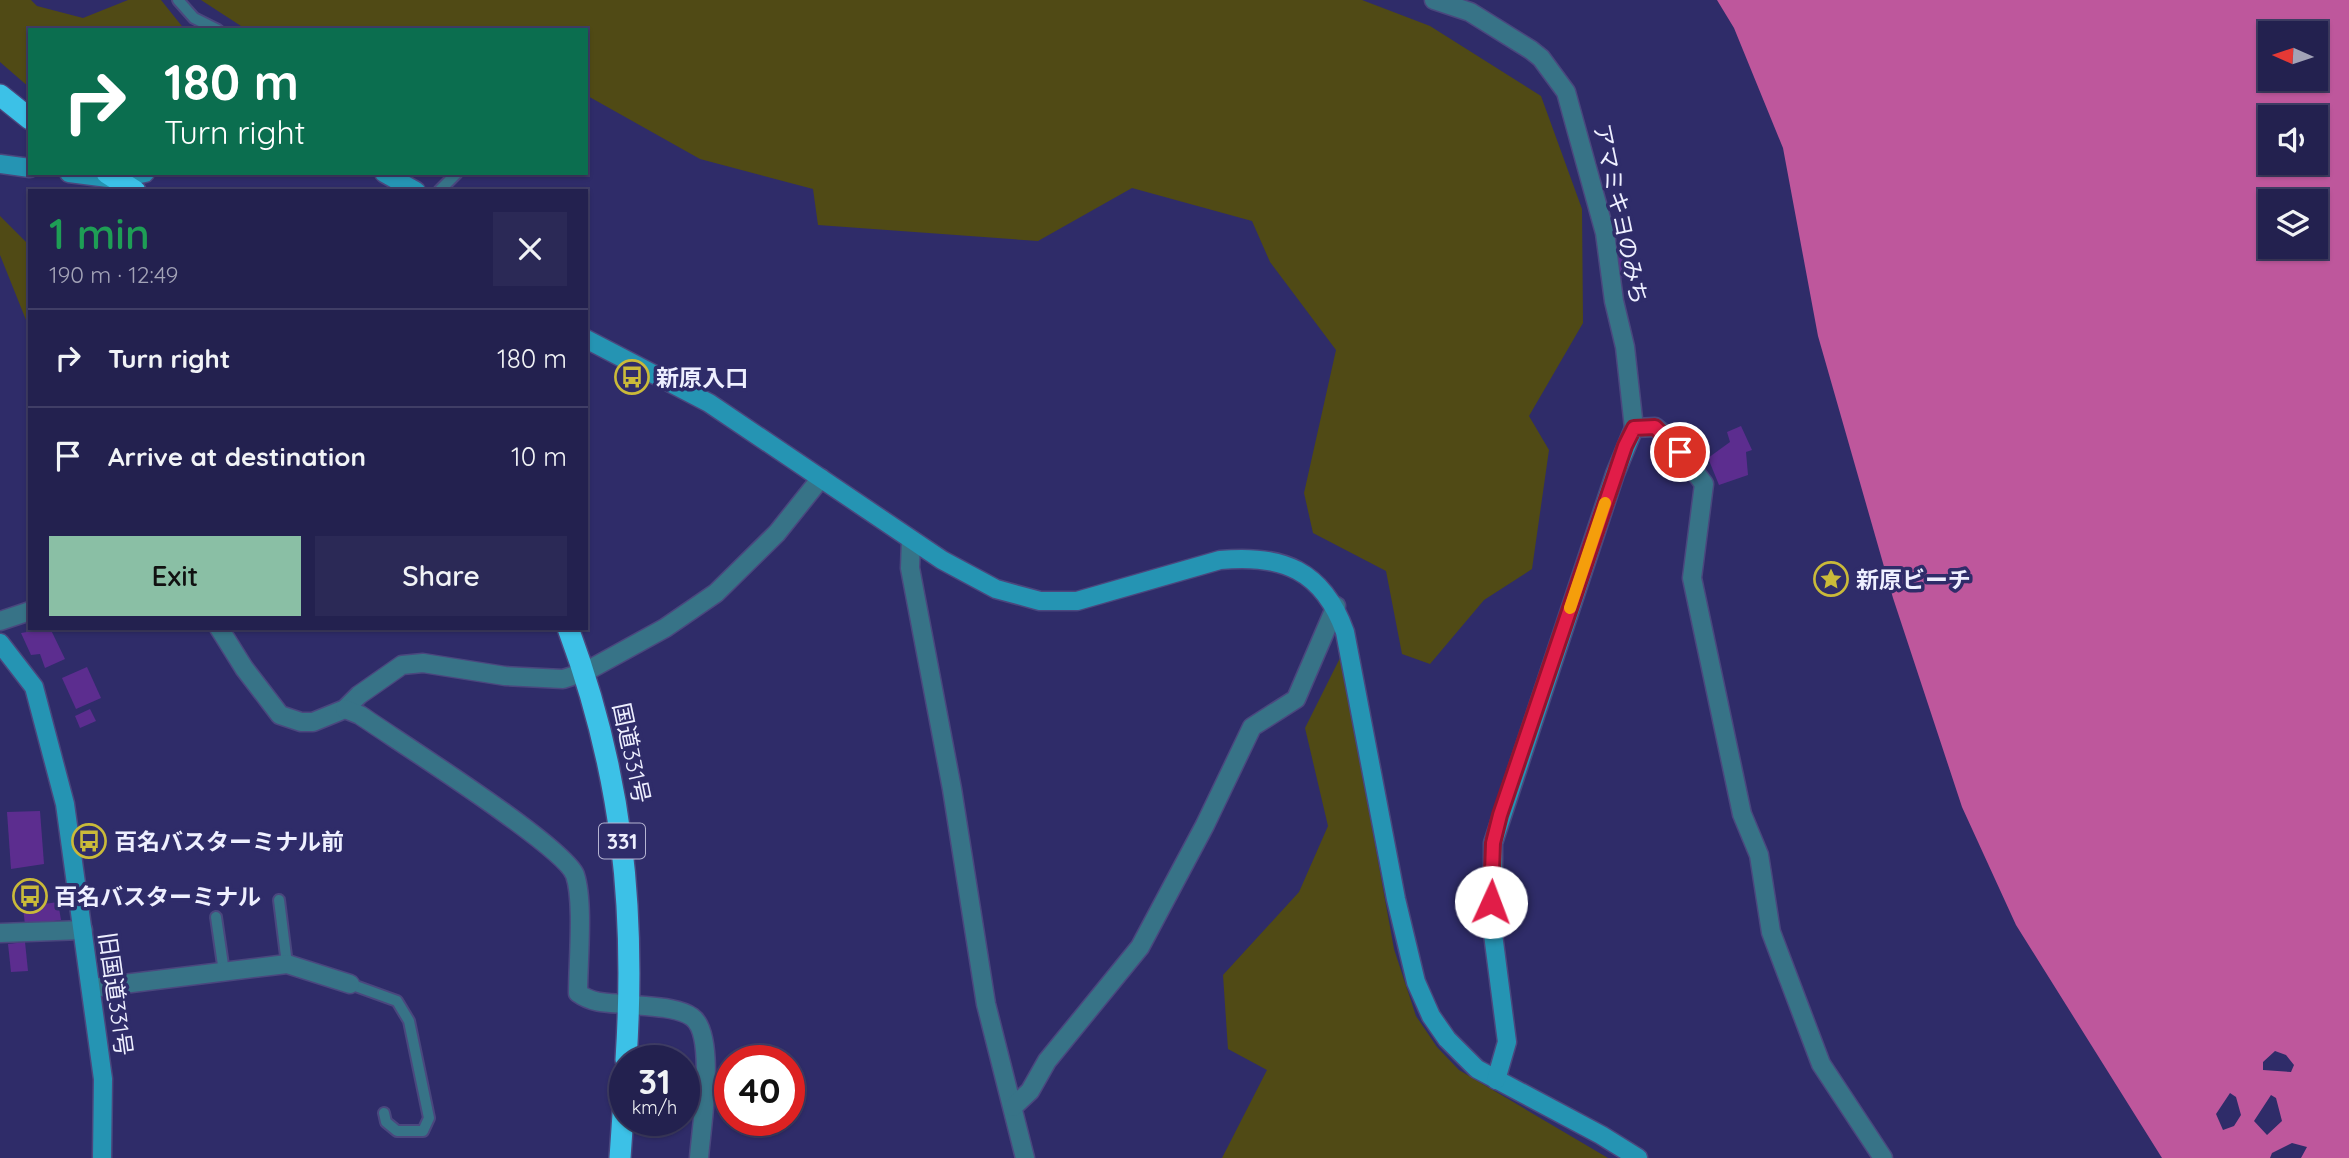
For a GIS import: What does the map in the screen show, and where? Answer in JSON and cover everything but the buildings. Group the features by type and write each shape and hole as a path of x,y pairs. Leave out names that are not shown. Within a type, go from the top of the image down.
{"highway":[{"path":"0,95 28,117"},
{"path":"111,176 132,189"},
{"name":"国道331号","path":"569,630 600,721 619,815 628,921 627,1045"},
{"path":"620,1158 622,1136"}],"street":[{"name":"アマミキヨのみち","path":"1434,0 1470,12 1531,50 1541,58 1566,92 1605,233 1614,302 1625,347 1634,428"},
{"path":"0,164 28,168"},
{"path":"388,175 412,189"},
{"path":"588,340 709,403 911,540 996,589 1058,603 1097,597 1220,560 1242,558 1274,561 1290,566 1317,584 1336,606 1352,666 1396,899 1416,982 1431,1016 1447,1039 1477,1069 1601,1135 1638,1158"},
{"path":"1496,1080 1507,1042 1493,934 1493,843 1500,815 1615,474 1634,428 1655,427 1671,440 1703,484 1692,578 1742,814 1759,855 1771,932 1821,1064 1883,1158"},
{"path":"220,630 244,668 280,715 301,722 313,722 345,709 359,695 402,665 423,663 505,676 556,679 585,671 664,628 716,593 777,533 821,478"},
{"path":"911,540 909,568 952,789 986,1003 1025,1158"},
{"path":"1013,1107 1030,1091 1047,1061 1140,947 1205,825 1252,727 1296,699 1336,606"},
{"path":"0,621 28,612"},
{"name":"旧国道331号","path":"0,643 34,687 54,754 65,804 103,1079 102,1158"},
{"path":"345,709 360,715 527,828 573,871 578,900 578,993 599,1003 629,1004 681,1013 692,1017 700,1027 706,1052 699,1158"},
{"path":"0,933 83,930"},
{"path":"91,988 288,964 350,984"}],"lane":[{"path":"178,0 194,18 214,28"},
{"path":"441,189 455,175"},
{"path":"278,900 288,964"},
{"path":"216,917 224,972"},
{"path":"350,984 397,1001 410,1021 429,1118 423,1131 397,1131 386,1122 384,1113"}],"shaded area":[{"path":"0,0 31,0 37,6 83,18 128,0 161,0 183,28 28,28 28,86 0,62"},
{"path":"201,0 1362,0 1430,26 1541,96 1582,209 1583,323 1529,416 1549,450 1532,569 1484,600 1430,664 1402,654 1386,571 1313,533 1304,493 1336,350 1270,262 1252,221 1132,188 1038,241 818,225 813,189 700,159 588,96 588,28 241,26"},
{"path":"1717,0 2349,0 2349,1158 2301,1158 2307,1147 2292,1143 2272,1153 2270,1158 2162,1158 2016,925 1962,807 1893,598 1818,336 1783,148 1734,28","holes":["2275,1051 2286,1055 2294,1065 2291,1072 2263,1070 2263,1062","2230,1093 2236,1097 2241,1115 2234,1126 2223,1130 2216,1114","2271,1095 2276,1098 2282,1121 2267,1135 2254,1121"]},
{"path":"0,216 28,244 28,325 0,255"},
{"path":"1341,656 1394,949 1416,1016 1437,1047 1459,1070 1608,1158 1222,1158 1267,1070 1228,1049 1223,975 1299,892 1328,826 1305,728"}],"slow traffic":[{"path":"1570,608 1605,503"}],"place":[{"name":"新原入口","path":"632,377"},
{"name":"新原ビーチ","path":"1831,579"},
{"name":"百名バスターミナル前","path":"89,841"},
{"name":"百名バスターミナル","path":"30,896"}],"route":[{"path":"1491,902 1493,843 1500,815 1625,446 1634,428 1655,427 1671,440 1680,452"}]}
